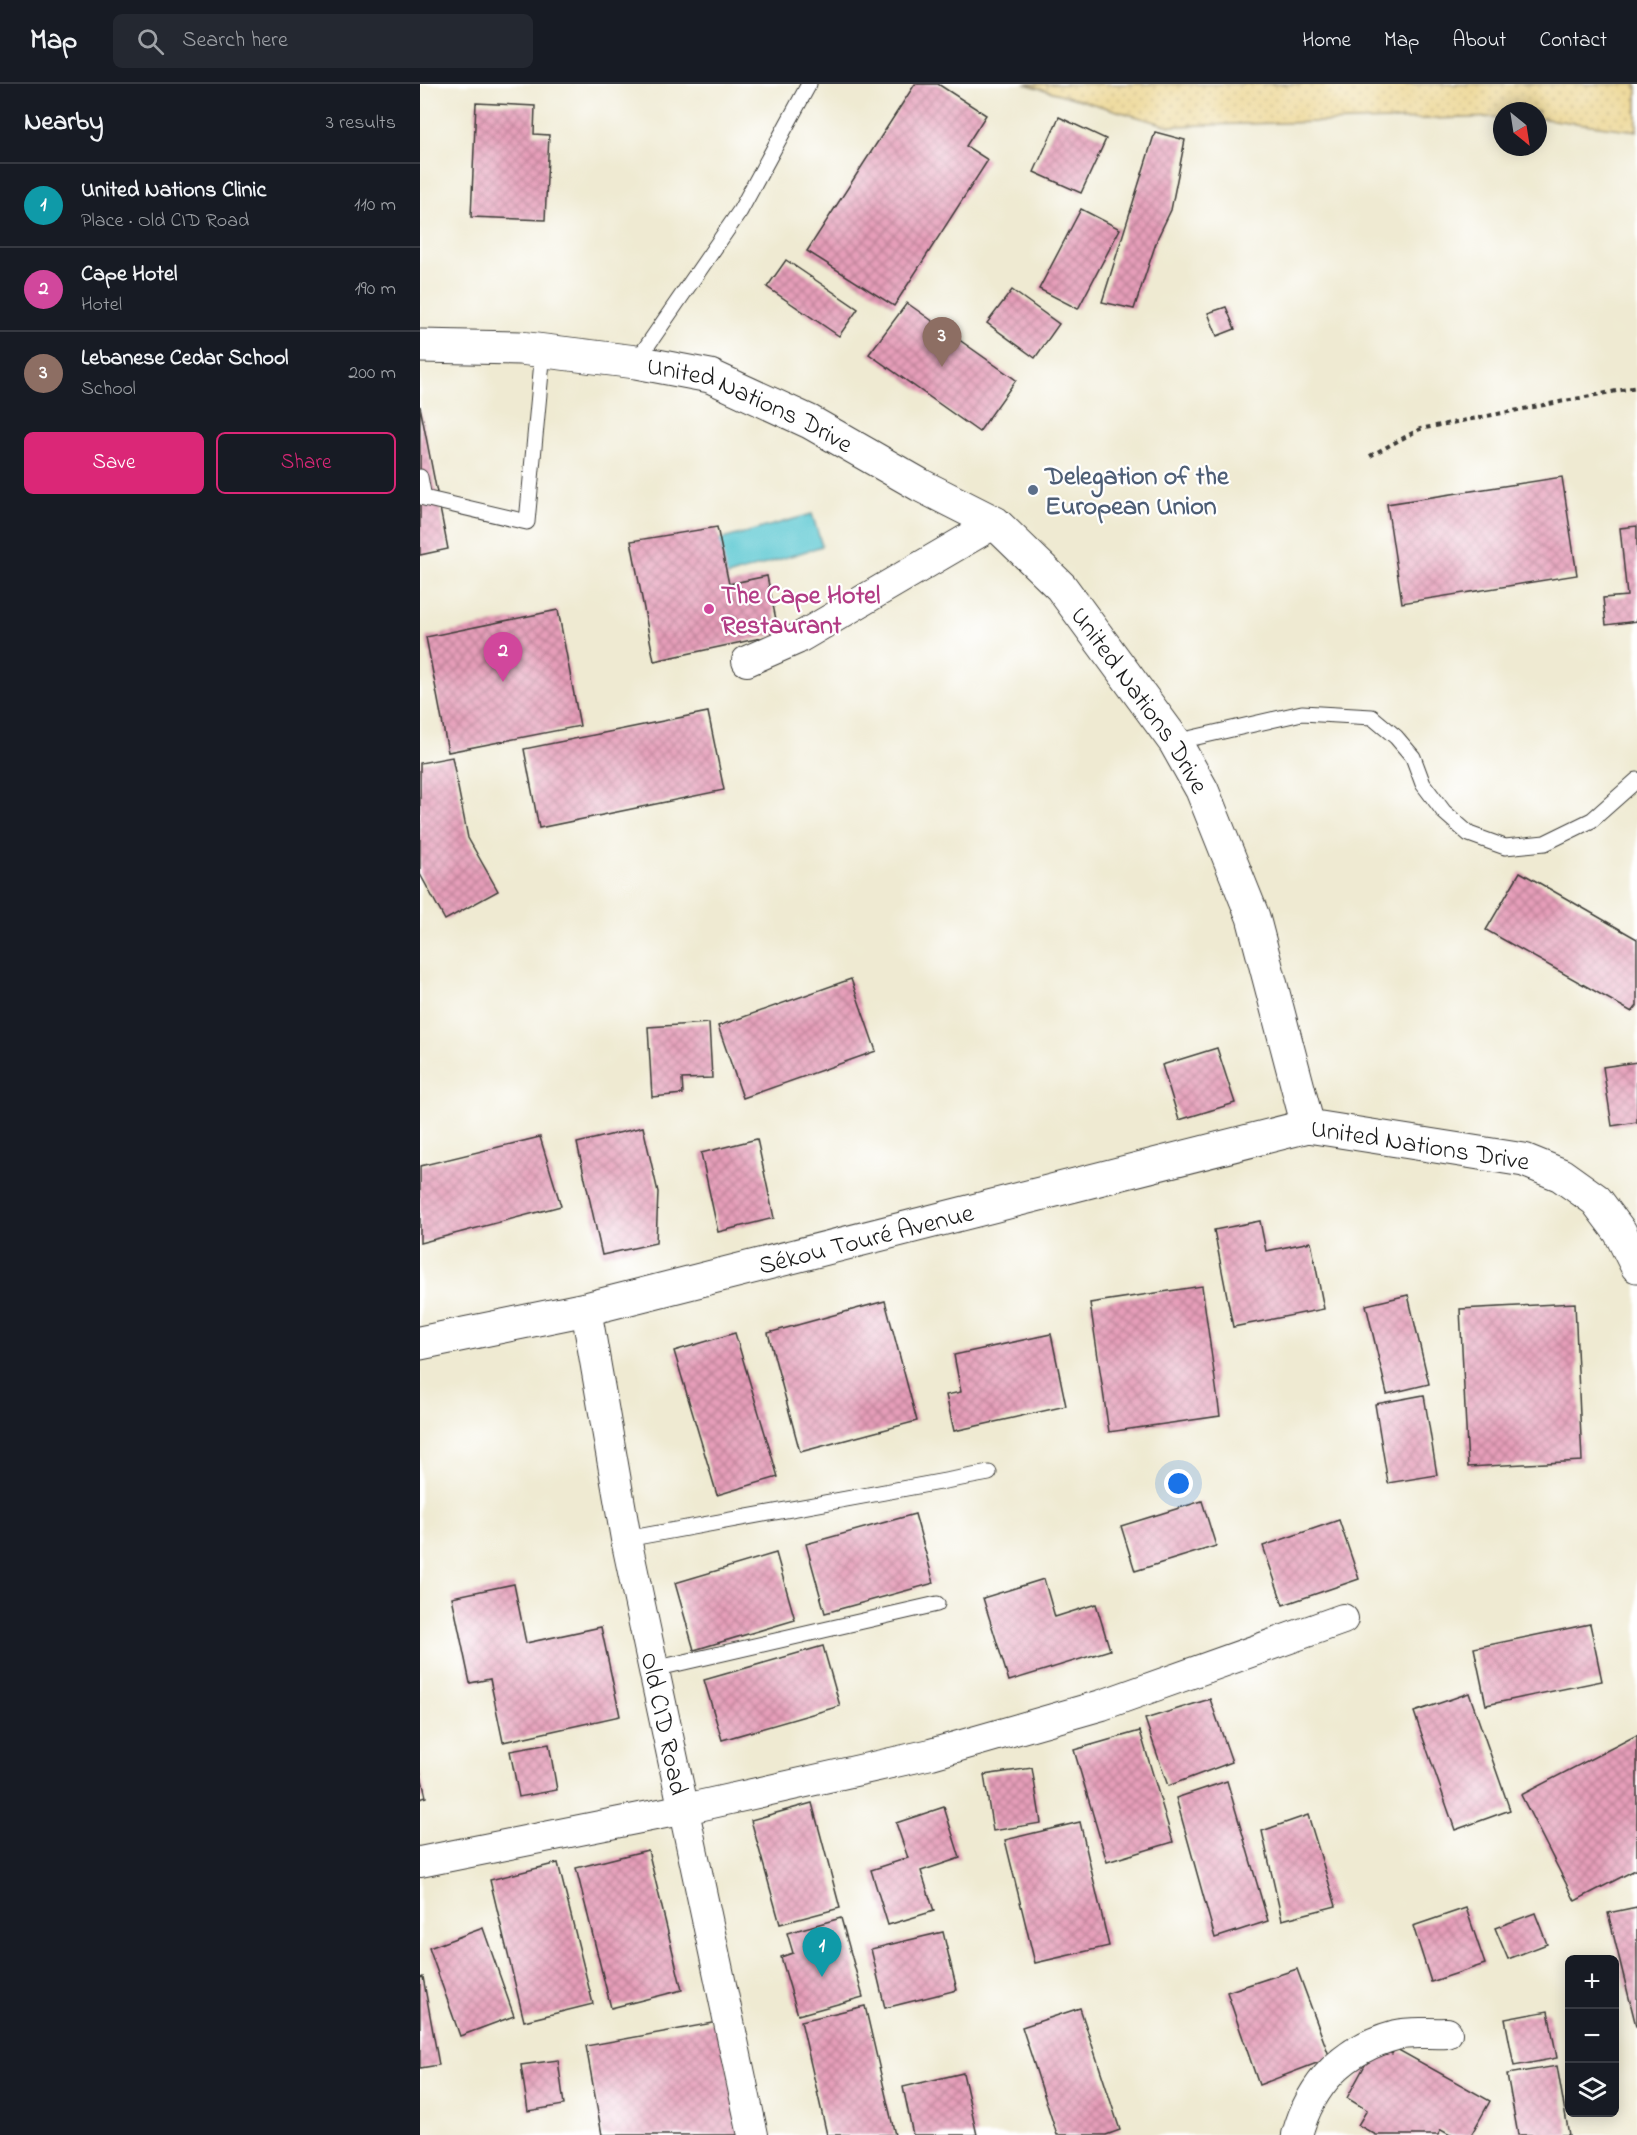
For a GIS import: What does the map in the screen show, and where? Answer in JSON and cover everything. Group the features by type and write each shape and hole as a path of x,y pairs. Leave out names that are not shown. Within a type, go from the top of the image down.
{"street":[{"name":"United Nations Drive","path":"420,346 543,351 636,362 711,376 810,423 920,485 995,523 1061,587 1175,742 1202,790 1252,917 1308,1126 1524,1160 1562,1175 1596,1200 1620,1232 1637,1266"},
{"path":"747,661 797,639 995,523"},
{"name":"Sékou Touré Avenue","path":"420,1343 586,1309 1308,1126"},
{"name":"Old CID Road","path":"586,1309 626,1539 753,2135"},
{"path":"420,1862 685,1809 931,1754 1102,1705 1343,1619"},
{"path":"1297,2135 1303,2114 1324,2079 1354,2051 1398,2035 1447,2033"}],"lane":[{"path":"636,362 740,211 809,84"},
{"path":"420,477 424,498 526,522 543,351"},
{"path":"1175,742 1302,712 1372,717 1396,737 1413,757 1423,784 1444,812 1469,834 1505,847 1545,843 1592,820 1637,780"},
{"path":"626,1539 989,1473"},
{"path":"654,1669 937,1604"}],"path":[{"path":"1370,456 1420,429 1637,387"}],"sand":[{"path":"1025,84 1637,84 1637,131 1547,119 1547,102 1493,102 1493,117 1169,126"}],"water":[{"path":"812,514 822,546 712,581 701,545"}],"building":[{"path":"915,84 938,84 986,115 966,146 988,160 894,306 807,251"},
{"path":"476,103 535,106 534,134 549,135 545,220 471,217"},
{"path":"1059,117 1106,139 1081,193 1034,172"},
{"path":"1155,132 1185,140 1171,210 1158,237 1134,309 1102,302"},
{"path":"1081,209 1120,229 1078,309 1039,289"},
{"path":"786,260 858,309 839,336 767,287"},
{"path":"1012,290 1059,324 1035,358 987,323"},
{"path":"907,303 1016,380 979,432 869,354"},
{"path":"1226,307 1235,329 1217,336 1208,313"},
{"path":"420,406 448,549 420,555"},
{"path":"1562,477 1577,575 1402,603 1387,504"},
{"path":"1637,526 1637,621 1606,625 1603,598 1627,596 1620,528"},
{"name":"The Cape Hotel Restaurant","path":"717,527 729,584 767,576 779,634 654,661 631,541"},
{"path":"558,610 580,726 448,752 426,637"},
{"path":"708,712 724,790 539,828 524,749"},
{"path":"452,757 468,838 498,891 445,920 420,874 420,763"},
{"path":"1520,872 1637,939 1637,1006 1632,1012 1486,930"},
{"path":"851,979 876,1051 743,1098 718,1026"},
{"path":"709,1023 712,1078 682,1079 683,1094 652,1097 648,1027"},
{"path":"1217,1048 1235,1103 1179,1120 1162,1065"},
{"path":"1637,1062 1637,1122 1612,1126 1603,1067"},
{"path":"643,1127 658,1192 656,1243 602,1255 577,1143"},
{"path":"540,1137 561,1206 420,1243 420,1166"},
{"path":"757,1139 774,1218 718,1232 701,1153"},
{"path":"1260,1221 1266,1251 1311,1242 1324,1309 1233,1327 1214,1230"},
{"path":"1202,1286 1220,1416 1109,1432 1090,1303"},
{"path":"1408,1295 1429,1384 1387,1394 1366,1305"},
{"path":"885,1301 917,1421 800,1452 768,1333"},
{"path":"1575,1303 1582,1461 1468,1467 1460,1309"},
{"path":"735,1333 778,1477 717,1495 674,1351"},
{"path":"1051,1334 1066,1406 954,1431 946,1395 961,1392 954,1355"},
{"path":"1424,1395 1437,1475 1388,1483 1375,1404"},
{"path":"1202,1501 1216,1546 1135,1571 1121,1526"},
{"path":"915,1514 934,1583 825,1613 806,1544"},
{"path":"1339,1520 1359,1579 1283,1605 1263,1546"},
{"path":"776,1553 795,1620 694,1650 675,1583"},
{"path":"1044,1579 1055,1617 1096,1604 1110,1650 1009,1681 983,1598"},
{"path":"514,1584 526,1643 601,1627 620,1716 503,1742 490,1679 470,1683 452,1597"},
{"path":"1590,1624 1602,1681 1486,1705 1474,1648"},
{"path":"823,1646 840,1706 722,1740 704,1680"},
{"path":"1469,1693 1510,1810 1455,1830 1414,1712"},
{"path":"1210,1699 1232,1762 1168,1786 1145,1719"},
{"path":"1140,1731 1173,1842 1107,1862 1074,1750"},
{"path":"1637,1735 1637,1869 1575,1901 1521,1795"},
{"path":"549,1744 557,1790 519,1797 510,1751"},
{"path":"1032,1768 1041,1823 993,1831 984,1775"},
{"path":"420,1771 426,1797 420,1799"},
{"path":"1227,1781 1268,1921 1215,1938 1176,1798"},
{"path":"812,1803 840,1908 780,1924 751,1820"},
{"path":"944,1807 960,1858 921,1871 934,1911 888,1925 871,1870 908,1858 896,1823"},
{"path":"1308,1815 1336,1906 1282,1920 1262,1831"},
{"path":"1080,1822 1109,1946 1035,1963 1005,1840"},
{"path":"648,1850 682,1990 611,2008 576,1868"},
{"path":"558,1863 593,2004 524,2021 490,1880"},
{"path":"1637,1907 1636,2026 1619,1955 1608,1913"},
{"path":"1466,1908 1485,1964 1431,1982 1413,1926"},
{"path":"1535,1913 1547,1944 1508,1959 1495,1928"},
{"path":"841,1918 863,1997 798,2015 781,1957 793,1953 787,1933"},
{"path":"483,1928 514,2016 460,2036 429,1948"},
{"path":"943,1932 957,1990 885,2008 871,1949"},
{"path":"1297,1969 1330,2058 1259,2085 1227,1992"},
{"path":"423,1977 439,2065 420,2068 420,1978"},
{"path":"865,2006 895,2135 827,2135 801,2021"},
{"path":"1080,2008 1120,2130 1106,2135 1057,2135 1022,2027"},
{"path":"1548,2011 1557,2058 1514,2066 1505,2019"},
{"path":"718,2022 743,2135 602,2135 586,2046"},
{"path":"1376,2045 1392,2054 1395,2048 1490,2101 1471,2135 1450,2135 1441,2130 1438,2135 1376,2135 1358,2125 1367,2110 1347,2098"},
{"path":"558,2060 564,2105 528,2111 521,2065"},
{"path":"1557,2066 1569,2135 1518,2135 1507,2074"},
{"path":"963,2073 977,2135 913,2135 903,2087"}],"place":[{"name":"Lebanese Cedar School","path":"942,367"},
{"name":"Delegation of the European Union","path":"1033,490"},
{"name":"The Cape Hotel Restaurant","path":"709,609"},
{"name":"Cape Hotel","path":"503,682"},
{"name":"United Nations Clinic","path":"822,1977"}]}
